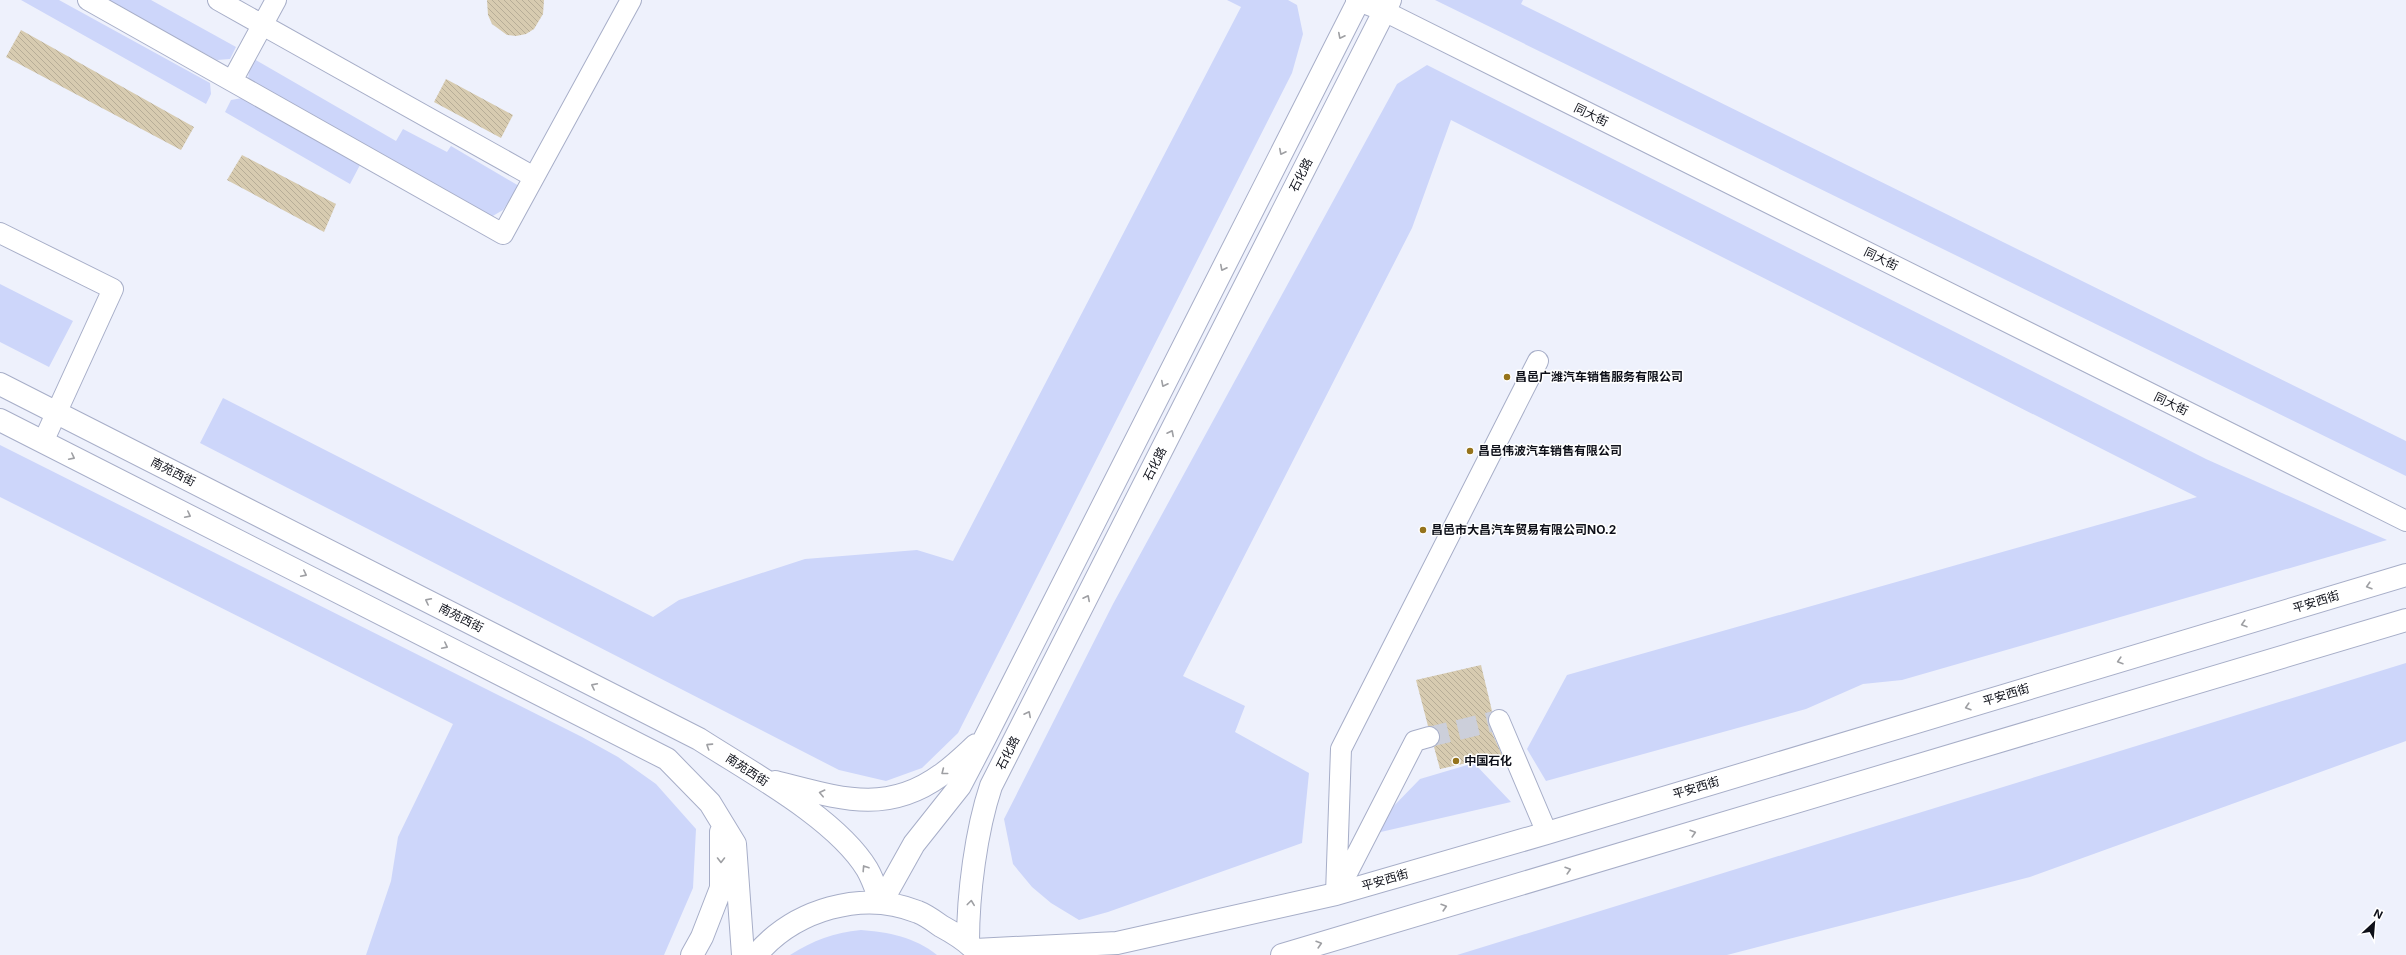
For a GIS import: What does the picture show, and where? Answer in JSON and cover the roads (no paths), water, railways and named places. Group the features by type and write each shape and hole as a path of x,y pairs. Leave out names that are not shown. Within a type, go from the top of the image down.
{"main road":[{"path":"882,903 914,844 960,786 1358,0"},
{"name":"石化路","path":"974,949 968,922 981,816 991,786 1387,6"},
{"name":"南苑西街","path":"0,384 699,739 806,808 844,840 868,870 882,903"},
{"path":"0,420 667,759 710,803 735,844 742,955"},
{"name":"平安西街","path":"974,949 1117,943 1336,894 1547,833 2406,575"},
{"path":"1282,955 2406,620"},
{"path":"759,778 840,797 879,801 907,794 941,775 985,738"},
{"path":"692,955 702,937 721,888 721,821"},
{"path":"756,955 768,941 798,920 833,906 857,903 882,903 918,912 974,949"}],"street":[{"path":"88,0 503,234 631,0"},
{"path":"218,0 534,177"},
{"path":"232,81 276,0"},
{"name":"同大街","path":"1358,0 1387,6 2406,520"},
{"path":"0,233 113,289 43,442"},
{"path":"1336,894 1341,749 1538,361"},
{"path":"1499,720 1547,833"},
{"path":"1336,894 1415,741 1429,737"}],"tunnel":[{"path":"1429,737 1499,720"}],"place":[{"name":"昌邑广潍汽车销售服务有限公司","path":"1507,377"},
{"name":"昌邑伟波汽车销售有限公司","path":"1470,451"},
{"name":"昌邑市大昌汽车贸易有限公司NO.2","path":"1423,530"},
{"name":"中国石化","path":"1456,761"}]}
